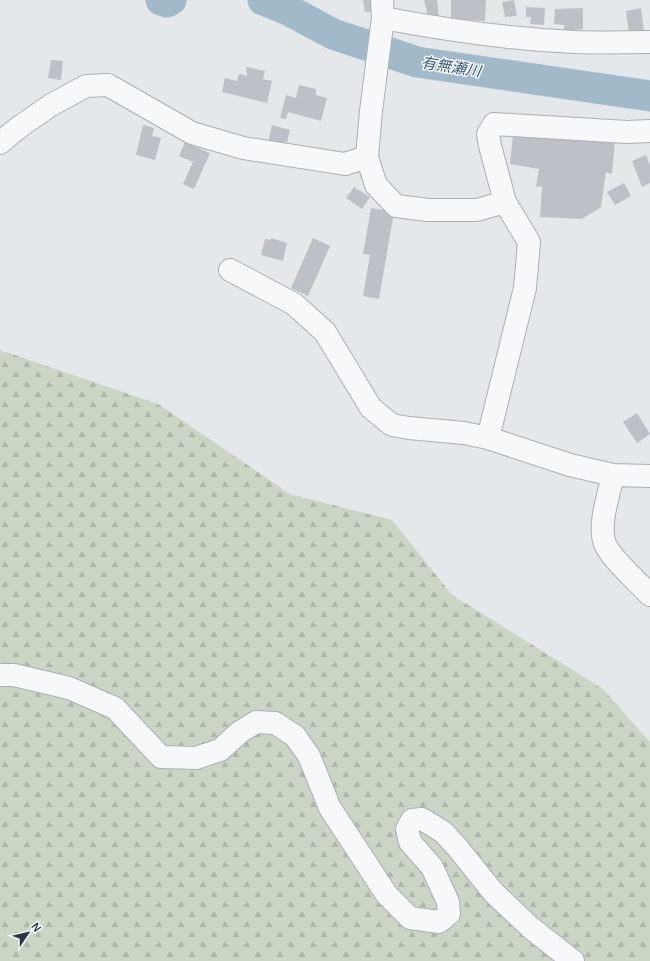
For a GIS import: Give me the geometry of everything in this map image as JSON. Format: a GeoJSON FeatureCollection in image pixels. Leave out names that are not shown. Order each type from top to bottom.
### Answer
{"type":"FeatureCollection","features":[{"type":"Feature","properties":{"kind":"street"},"geometry":{"type":"LineString","coordinates":[[506,202],[477,210],[428,210],[396,206],[376,185],[367,157],[383,9],[437,28],[518,38],[574,42],[650,42]]}},
{"type":"Feature","properties":{"kind":"street"},"geometry":{"type":"LineString","coordinates":[[0,143],[50,105],[86,86],[108,85],[192,133],[243,148],[344,164],[367,157]]}},
{"type":"Feature","properties":{"kind":"street"},"geometry":{"type":"LineString","coordinates":[[488,438],[525,288],[529,242],[506,202],[488,134],[494,124],[627,132],[650,131]]}},
{"type":"Feature","properties":{"kind":"street"},"geometry":{"type":"LineString","coordinates":[[230,270],[294,304],[325,332],[371,408],[392,425],[464,433],[488,438],[570,465],[613,475],[650,476]]}},
{"type":"Feature","properties":{"kind":"street"},"geometry":{"type":"LineString","coordinates":[[613,475],[603,523],[604,542],[616,561],[650,594]]}},
{"type":"Feature","properties":{"kind":"street"},"geometry":{"type":"LineString","coordinates":[[0,675],[14,675],[69,688],[115,708],[161,757],[196,758],[220,750],[240,732],[256,722],[275,723],[295,736],[309,756],[330,808],[387,895],[410,918],[439,922],[449,914],[448,902],[432,867],[410,842],[407,829],[412,820],[422,818],[443,832],[493,892],[531,928],[572,961]]}},
{"type":"Feature","properties":{"kind":"green space"},"geometry":{"type":"Polygon","coordinates":[[[0,350],[158,404],[290,494],[392,520],[452,595],[603,689],[650,742],[650,961],[0,961],[0,350]]]}},
{"type":"Feature","properties":{"kind":"building"},"geometry":{"type":"Polygon","coordinates":[[[363,0],[372,0],[373,12],[365,12],[363,0]]]}},
{"type":"Feature","properties":{"kind":"building"},"geometry":{"type":"Polygon","coordinates":[[[424,0],[437,0],[439,18],[429,20],[424,0]]]}},
{"type":"Feature","properties":{"kind":"building"},"geometry":{"type":"Polygon","coordinates":[[[451,0],[486,0],[485,21],[451,19],[451,0]]]}},
{"type":"Feature","properties":{"kind":"building"},"geometry":{"type":"Polygon","coordinates":[[[514,0],[517,16],[505,17],[502,2],[514,0]]]}},
{"type":"Feature","properties":{"kind":"building"},"geometry":{"type":"Polygon","coordinates":[[[526,7],[545,8],[544,25],[530,24],[531,17],[526,17],[526,7]]]}},
{"type":"Feature","properties":{"kind":"building"},"geometry":{"type":"Polygon","coordinates":[[[583,8],[583,29],[564,31],[564,25],[554,24],[555,9],[583,8]]]}},
{"type":"Feature","properties":{"kind":"building"},"geometry":{"type":"Polygon","coordinates":[[[641,8],[644,32],[629,33],[626,11],[641,8]]]}},
{"type":"Feature","properties":{"kind":"building"},"geometry":{"type":"Polygon","coordinates":[[[51,60],[63,61],[61,80],[48,78],[51,60]]]}},
{"type":"Feature","properties":{"kind":"building"},"geometry":{"type":"Polygon","coordinates":[[[246,67],[265,71],[263,79],[272,81],[267,103],[222,92],[225,78],[237,81],[239,74],[247,76],[246,67]]]}},
{"type":"Feature","properties":{"kind":"building"},"geometry":{"type":"Polygon","coordinates":[[[299,85],[316,89],[316,95],[327,98],[321,121],[288,112],[286,119],[280,118],[286,95],[296,98],[299,85]]]}},
{"type":"Feature","properties":{"kind":"building"},"geometry":{"type":"Polygon","coordinates":[[[143,125],[154,128],[152,136],[161,138],[155,160],[136,155],[143,125]]]}},
{"type":"Feature","properties":{"kind":"building"},"geometry":{"type":"Polygon","coordinates":[[[272,125],[290,130],[286,147],[268,143],[272,125]]]}},
{"type":"Feature","properties":{"kind":"building"},"geometry":{"type":"Polygon","coordinates":[[[513,134],[615,141],[612,174],[606,172],[601,207],[582,219],[540,217],[542,186],[536,187],[539,169],[510,164],[513,134]]]}},
{"type":"Feature","properties":{"kind":"building"},"geometry":{"type":"Polygon","coordinates":[[[185,142],[210,153],[194,189],[183,184],[193,162],[179,156],[185,142]]]}},
{"type":"Feature","properties":{"kind":"building"},"geometry":{"type":"Polygon","coordinates":[[[646,155],[650,165],[650,183],[642,187],[632,161],[646,155]]]}},
{"type":"Feature","properties":{"kind":"building"},"geometry":{"type":"Polygon","coordinates":[[[624,183],[631,196],[615,205],[607,192],[624,183]]]}},
{"type":"Feature","properties":{"kind":"building"},"geometry":{"type":"Polygon","coordinates":[[[354,187],[370,197],[362,209],[346,198],[354,187]]]}},
{"type":"Feature","properties":{"kind":"building"},"geometry":{"type":"Polygon","coordinates":[[[371,208],[394,212],[379,299],[363,296],[370,255],[363,254],[371,208]]]}},
{"type":"Feature","properties":{"kind":"building"},"geometry":{"type":"Polygon","coordinates":[[[271,238],[287,243],[283,261],[261,255],[265,239],[271,240],[271,238]]]}},
{"type":"Feature","properties":{"kind":"building"},"geometry":{"type":"Polygon","coordinates":[[[313,238],[330,246],[308,296],[291,288],[313,238]]]}},
{"type":"Feature","properties":{"kind":"building"},"geometry":{"type":"Polygon","coordinates":[[[637,413],[650,434],[637,443],[623,422],[637,413]]]}},
{"type":"Feature","properties":{"kind":"waterway","name":"有無瀬川"},"geometry":{"type":"LineString","coordinates":[[161,0],[167,2],[171,0]]}},
{"type":"Feature","properties":{"kind":"waterway","name":"有無瀬川"},"geometry":{"type":"LineString","coordinates":[[263,0],[290,11],[333,34],[417,62],[650,96]]}}]}
